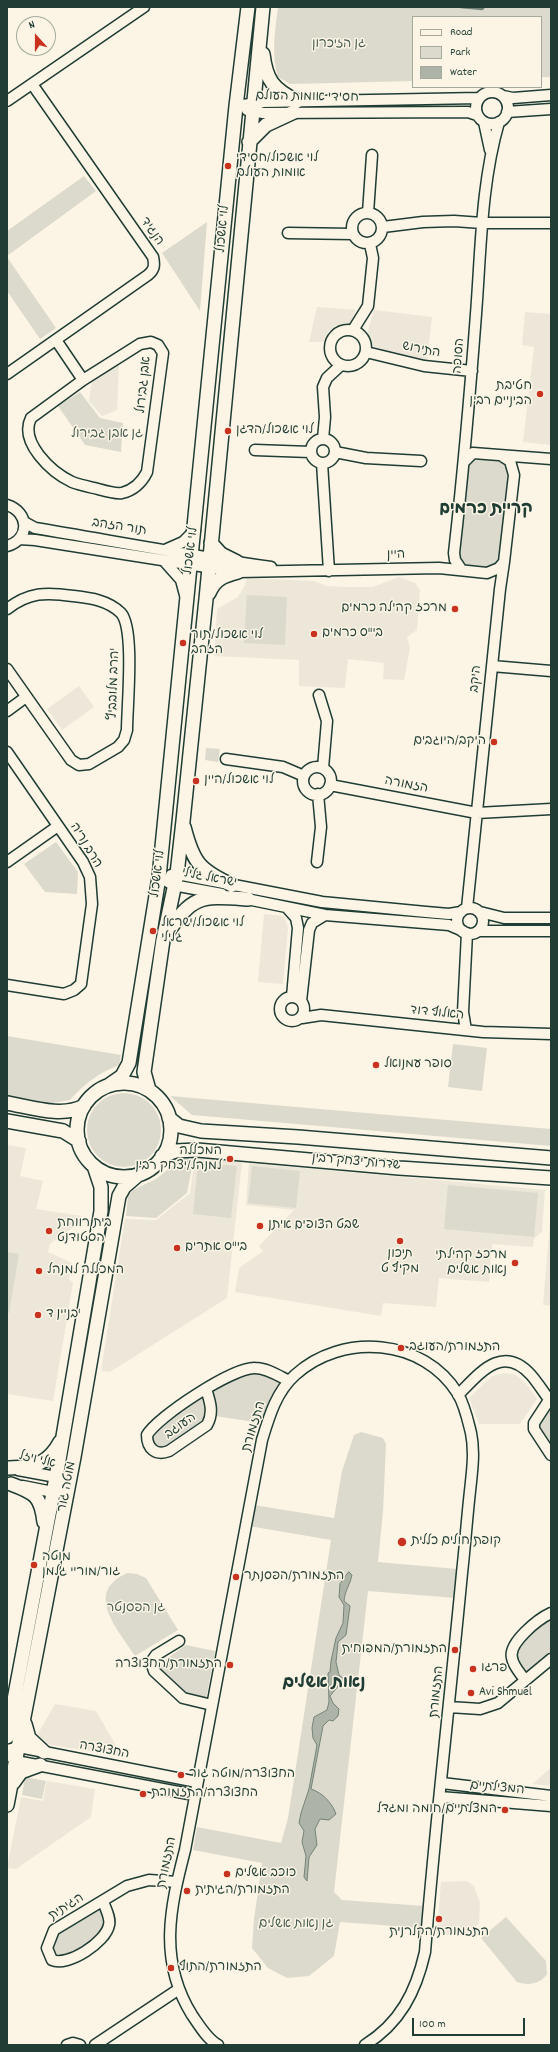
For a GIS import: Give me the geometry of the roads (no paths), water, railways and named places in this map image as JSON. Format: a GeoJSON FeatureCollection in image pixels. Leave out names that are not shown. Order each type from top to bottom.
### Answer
{"type":"FeatureCollection","features":[{"type":"Feature","properties":{"kind":"main road","name":"לוי אשכול"},"geometry":{"type":"LineString","coordinates":[[109,1086],[122,1076],[130,1063],[159,877],[186,599],[195,530],[236,106],[248,7]]}},
{"type":"Feature","properties":{"kind":"main road","name":"לוי אשכול"},"geometry":{"type":"LineString","coordinates":[[149,1090],[144,1072],[163,940],[175,880],[182,821],[206,598],[263,7]]}},
{"type":"Feature","properties":{"kind":"main road"},"geometry":{"type":"LineString","coordinates":[[249,142],[266,125],[295,107],[270,81],[266,72],[260,34]]}},
{"type":"Feature","properties":{"kind":"main road"},"geometry":{"type":"LineString","coordinates":[[206,598],[214,583],[219,578],[238,567],[221,554],[211,543]]}},
{"type":"Feature","properties":{"kind":"main road"},"geometry":{"type":"LineString","coordinates":[[182,821],[191,849],[200,865],[215,877],[232,885]]}},
{"type":"Feature","properties":{"kind":"main road"},"geometry":{"type":"LineString","coordinates":[[163,940],[178,917],[192,904],[214,898],[248,900]]}},
{"type":"Feature","properties":{"kind":"main road"},"geometry":{"type":"LineString","coordinates":[[129,1083],[149,1090],[163,1103],[169,1118],[170,1138],[162,1156],[149,1170],[138,1175],[124,1177],[111,1175],[94,1166],[88,1160],[79,1141],[77,1131],[79,1115],[84,1106],[96,1092],[109,1086],[129,1083]]}},
{"type":"Feature","properties":{"kind":"main road"},"geometry":{"type":"LineString","coordinates":[[7,1102],[54,1111],[70,1111],[84,1106]]}},
{"type":"Feature","properties":{"kind":"main road","name":"שדרות יצחק רבין"},"geometry":{"type":"LineString","coordinates":[[169,1118],[179,1126],[201,1131],[298,1137],[551,1158]]}},
{"type":"Feature","properties":{"kind":"main road"},"geometry":{"type":"LineString","coordinates":[[7,1121],[62,1131],[79,1141]]}},
{"type":"Feature","properties":{"kind":"main road","name":"שדרות יצחק רבין"},"geometry":{"type":"LineString","coordinates":[[162,1156],[176,1151],[191,1150],[399,1168],[551,1178]]}},
{"type":"Feature","properties":{"kind":"main road","name":"מוטה גור"},"geometry":{"type":"LineString","coordinates":[[7,1737],[56,1477],[101,1211],[101,1187],[94,1166]]}},
{"type":"Feature","properties":{"kind":"main road","name":"מוטה גור"},"geometry":{"type":"LineString","coordinates":[[7,1805],[11,1787],[12,1753],[24,1718],[68,1488],[119,1196],[124,1187],[138,1175]]}},
{"type":"Feature","properties":{"kind":"main road"},"geometry":{"type":"LineString","coordinates":[[8,1468],[25,1468],[44,1462],[55,1451],[63,1435]]}},
{"type":"Feature","properties":{"kind":"main road"},"geometry":{"type":"LineString","coordinates":[[9,1483],[30,1491],[39,1499],[45,1534]]}},
{"type":"Feature","properties":{"kind":"main road"},"geometry":{"type":"LineString","coordinates":[[24,1718],[25,1730],[29,1738],[44,1752]]}},
{"type":"Feature","properties":{"kind":"main road"},"geometry":{"type":"LineString","coordinates":[[11,1787],[21,1772],[40,1765]]}},
{"type":"Feature","properties":{"kind":"street"},"geometry":{"type":"LineString","coordinates":[[7,101],[144,7]]}},
{"type":"Feature","properties":{"kind":"street","name":"הנגיד"},"geometry":{"type":"LineString","coordinates":[[7,374],[148,275],[153,270],[154,263],[153,258],[32,84]]}},
{"type":"Feature","properties":{"kind":"street","name":"חסידי אומות העולם"},"geometry":{"type":"LineString","coordinates":[[295,107],[479,98],[491,92],[513,98],[551,95]]}},
{"type":"Feature","properties":{"kind":"street"},"geometry":{"type":"LineString","coordinates":[[499,122],[504,119],[507,112],[508,104],[503,96]]}},
{"type":"Feature","properties":{"kind":"street"},"geometry":{"type":"LineString","coordinates":[[479,98],[476,106],[481,118]]}},
{"type":"Feature","properties":{"kind":"street","name":"חסידי אומות העולם"},"geometry":{"type":"LineString","coordinates":[[236,106],[468,112],[494,124],[499,122]]}},
{"type":"Feature","properties":{"kind":"street"},"geometry":{"type":"LineString","coordinates":[[507,112],[551,109]]}},
{"type":"Feature","properties":{"kind":"street","name":"הסוכה"},"geometry":{"type":"LineString","coordinates":[[481,118],[490,160]]}},
{"type":"Feature","properties":{"kind":"street","name":"הסוכה"},"geometry":{"type":"LineString","coordinates":[[461,569],[455,560],[454,553],[467,440],[482,223],[490,160],[499,122]]}},
{"type":"Feature","properties":{"kind":"street"},"geometry":{"type":"LineString","coordinates":[[368,213],[372,155]]}},
{"type":"Feature","properties":{"kind":"street"},"geometry":{"type":"LineString","coordinates":[[368,213],[380,219],[383,227],[381,236],[370,244],[362,243],[353,234],[352,229],[355,220],[359,216],[368,213]]}},
{"type":"Feature","properties":{"kind":"street"},"geometry":{"type":"LineString","coordinates":[[383,227],[423,222],[454,221],[482,223],[551,223]]}},
{"type":"Feature","properties":{"kind":"street"},"geometry":{"type":"LineString","coordinates":[[288,233],[353,234]]}},
{"type":"Feature","properties":{"kind":"street"},"geometry":{"type":"LineString","coordinates":[[353,330],[368,306],[373,258],[370,244]]}},
{"type":"Feature","properties":{"kind":"street"},"geometry":{"type":"LineString","coordinates":[[353,330],[362,336],[366,347],[366,352],[359,362],[354,365],[341,365],[332,357],[330,345],[332,340],[340,331],[353,330]]}},
{"type":"Feature","properties":{"kind":"street"},"geometry":{"type":"LineString","coordinates":[[56,340],[84,380]]}},
{"type":"Feature","properties":{"kind":"street","name":"אבן גבירול"},"geometry":{"type":"LineString","coordinates":[[151,342],[158,346],[163,353],[147,472],[143,480],[135,487],[122,493],[109,492],[72,482],[55,472],[36,451],[28,435],[27,425],[31,418],[84,380],[140,344],[151,342]]}},
{"type":"Feature","properties":{"kind":"street","name":"התירוש"},"geometry":{"type":"LineString","coordinates":[[366,352],[424,366],[472,371]]}},
{"type":"Feature","properties":{"kind":"street"},"geometry":{"type":"LineString","coordinates":[[323,439],[323,387],[327,378],[341,365]]}},
{"type":"Feature","properties":{"kind":"street"},"geometry":{"type":"LineString","coordinates":[[323,439],[332,443],[334,452],[332,458],[322,463],[314,460],[310,452],[313,444],[323,439]]}},
{"type":"Feature","properties":{"kind":"street"},"geometry":{"type":"LineString","coordinates":[[467,440],[472,448],[481,453]]}},
{"type":"Feature","properties":{"kind":"street"},"geometry":{"type":"LineString","coordinates":[[256,450],[310,452]]}},
{"type":"Feature","properties":{"kind":"street"},"geometry":{"type":"LineString","coordinates":[[334,452],[366,458],[421,461]]}},
{"type":"Feature","properties":{"kind":"street"},"geometry":{"type":"LineString","coordinates":[[464,461],[473,453],[551,459]]}},
{"type":"Feature","properties":{"kind":"street"},"geometry":{"type":"LineString","coordinates":[[502,456],[510,461],[514,475]]}},
{"type":"Feature","properties":{"kind":"street","name":"היקב"},"geometry":{"type":"LineString","coordinates":[[471,910],[470,887],[477,813],[500,589],[514,475],[520,461],[527,457]]}},
{"type":"Feature","properties":{"kind":"street"},"geometry":{"type":"LineString","coordinates":[[322,463],[329,571]]}},
{"type":"Feature","properties":{"kind":"street"},"geometry":{"type":"LineString","coordinates":[[7,498],[10,506],[20,512],[24,522],[24,528],[19,539],[7,546]]}},
{"type":"Feature","properties":{"kind":"street","name":"תור הזהב"},"geometry":{"type":"LineString","coordinates":[[24,522],[35,528],[167,549],[191,560]]}},
{"type":"Feature","properties":{"kind":"street"},"geometry":{"type":"LineString","coordinates":[[167,549],[183,542],[195,530]]}},
{"type":"Feature","properties":{"kind":"street","name":"תור הזהב"},"geometry":{"type":"LineString","coordinates":[[19,539],[35,540],[165,562],[191,560],[209,563]]}},
{"type":"Feature","properties":{"kind":"street"},"geometry":{"type":"LineString","coordinates":[[439,568],[446,563],[454,553]]}},
{"type":"Feature","properties":{"kind":"street"},"geometry":{"type":"LineString","coordinates":[[165,562],[181,580],[186,599]]}},
{"type":"Feature","properties":{"kind":"street"},"geometry":{"type":"LineString","coordinates":[[487,573],[499,568],[504,562]]}},
{"type":"Feature","properties":{"kind":"street","name":"היין"},"geometry":{"type":"LineString","coordinates":[[209,563],[238,567],[307,572],[439,568],[461,569],[487,573]]}},
{"type":"Feature","properties":{"kind":"street"},"geometry":{"type":"LineString","coordinates":[[487,573],[492,576],[500,589]]}},
{"type":"Feature","properties":{"kind":"street","name":"הרב מלובביץ'"},"geometry":{"type":"LineString","coordinates":[[7,609],[27,597],[41,592],[97,600],[110,605],[121,614],[127,626],[129,641],[127,730],[124,740],[118,747],[89,764],[79,765],[71,760],[7,669]]}},
{"type":"Feature","properties":{"kind":"street"},"geometry":{"type":"LineString","coordinates":[[492,666],[551,671]]}},
{"type":"Feature","properties":{"kind":"street"},"geometry":{"type":"LineString","coordinates":[[319,695],[326,720],[323,768]]}},
{"type":"Feature","properties":{"kind":"street"},"geometry":{"type":"LineString","coordinates":[[7,711],[26,697]]}},
{"type":"Feature","properties":{"kind":"street","name":"הרב נריה"},"geometry":{"type":"LineString","coordinates":[[7,752],[83,862],[90,877],[92,890],[92,904],[81,984],[74,990],[64,994],[7,985]]}},
{"type":"Feature","properties":{"kind":"street"},"geometry":{"type":"LineString","coordinates":[[226,759],[283,767],[304,776]]}},
{"type":"Feature","properties":{"kind":"street"},"geometry":{"type":"LineString","coordinates":[[312,768],[323,768],[330,775],[330,785],[328,790],[314,794],[306,789],[304,785],[304,776],[312,768]]}},
{"type":"Feature","properties":{"kind":"street","name":"הזמורה"},"geometry":{"type":"LineString","coordinates":[[330,785],[477,813],[551,808]]}},
{"type":"Feature","properties":{"kind":"street"},"geometry":{"type":"LineString","coordinates":[[317,862],[321,827],[318,794]]}},
{"type":"Feature","properties":{"kind":"street"},"geometry":{"type":"LineString","coordinates":[[7,862],[58,826]]}},
{"type":"Feature","properties":{"kind":"street","name":"ישראל גלילי"},"geometry":{"type":"LineString","coordinates":[[159,877],[248,900],[324,915],[449,925],[470,932],[551,931]]}},
{"type":"Feature","properties":{"kind":"street","name":"ישראל גלילי"},"geometry":{"type":"LineString","coordinates":[[175,880],[232,885],[322,902],[449,914],[471,910],[504,918],[551,918]]}},
{"type":"Feature","properties":{"kind":"street"},"geometry":{"type":"LineString","coordinates":[[288,909],[296,918],[298,928],[299,1001],[302,1018],[290,1022],[282,1017],[280,1013],[282,1002],[299,1001]]}},
{"type":"Feature","properties":{"kind":"street"},"geometry":{"type":"LineString","coordinates":[[471,910],[483,924],[470,932],[458,922],[471,910]]}},
{"type":"Feature","properties":{"kind":"street"},"geometry":{"type":"LineString","coordinates":[[299,1001],[309,930],[312,923],[324,915]]}},
{"type":"Feature","properties":{"kind":"street"},"geometry":{"type":"LineString","coordinates":[[466,1030],[463,1012],[470,932]]}},
{"type":"Feature","properties":{"kind":"street","name":"האלוף דוד"},"geometry":{"type":"LineString","coordinates":[[299,1001],[321,1015]]}},
{"type":"Feature","properties":{"kind":"street","name":"האלוף דוד"},"geometry":{"type":"LineString","coordinates":[[302,1018],[321,1015],[466,1030],[551,1034]]}},
{"type":"Feature","properties":{"kind":"street","name":"התזמורת"},"geometry":{"type":"LineString","coordinates":[[217,2045],[195,2020],[179,1989],[169,1942],[170,1917],[185,1850],[194,1795],[262,1440],[276,1400],[289,1382],[302,1370],[330,1355],[354,1348],[379,1347],[411,1354],[426,1361],[447,1381],[458,1395],[465,1412],[473,1444],[425,1952],[419,1976],[411,1997],[397,2019],[369,2044]]}},
{"type":"Feature","properties":{"kind":"street"},"geometry":{"type":"LineString","coordinates":[[458,1395],[486,1367],[495,1362],[504,1361],[520,1365],[530,1374],[550,1401],[534,1423],[534,1429],[551,1455]]}},
{"type":"Feature","properties":{"kind":"street","name":"העוגב"},"geometry":{"type":"LineString","coordinates":[[206,1389],[211,1404],[211,1418],[207,1425],[169,1451],[163,1453],[153,1451],[147,1442],[150,1430],[206,1389],[227,1376],[248,1368],[266,1370],[289,1382]]}},
{"type":"Feature","properties":{"kind":"street","name":"אלי ויזל"},"geometry":{"type":"LineString","coordinates":[[8,1468],[56,1477],[68,1488]]}},
{"type":"Feature","properties":{"kind":"street","name":"אלי ויזל"},"geometry":{"type":"LineString","coordinates":[[9,1483],[53,1492],[68,1488]]}},
{"type":"Feature","properties":{"kind":"street"},"geometry":{"type":"LineString","coordinates":[[525,1680],[513,1662],[512,1648],[516,1641],[551,1613]]}},
{"type":"Feature","properties":{"kind":"street"},"geometry":{"type":"LineString","coordinates":[[179,1641],[156,1655],[151,1662],[154,1671],[183,1698],[212,1705]]}},
{"type":"Feature","properties":{"kind":"street"},"geometry":{"type":"LineString","coordinates":[[449,1707],[486,1708],[498,1703],[551,1659]]}},
{"type":"Feature","properties":{"kind":"street","name":"החצוצרה"},"geometry":{"type":"LineString","coordinates":[[12,1753],[44,1752],[197,1782]]}},
{"type":"Feature","properties":{"kind":"street","name":"החצוצרה"},"geometry":{"type":"LineString","coordinates":[[12,1753],[40,1765],[194,1795]]}},
{"type":"Feature","properties":{"kind":"street","name":"המצילתיים"},"geometry":{"type":"LineString","coordinates":[[442,1783],[551,1796]]}},
{"type":"Feature","properties":{"kind":"street","name":"המצילתיים"},"geometry":{"type":"LineString","coordinates":[[440,1797],[551,1806]]}},
{"type":"Feature","properties":{"kind":"street","name":"הגיתית"},"geometry":{"type":"LineString","coordinates":[[103,1901],[110,1923],[107,1933],[101,1941],[69,1960],[62,1962],[52,1960],[47,1948],[54,1930],[127,1886],[149,1880],[177,1882]]}},
{"type":"Feature","properties":{"kind":"street"},"geometry":{"type":"LineString","coordinates":[[95,2045],[179,1989]]}},
{"type":"Feature","properties":{"kind":"street"},"geometry":{"type":"LineString","coordinates":[[67,2045],[73,2043],[80,2045]]}},
{"type":"Feature","properties":{"kind":"water"},"geometry":{"type":"Polygon","coordinates":[[[349,1572],[352,1575],[344,1601],[350,1606],[346,1635],[338,1642],[336,1662],[339,1675],[344,1679],[330,1696],[333,1703],[339,1709],[338,1716],[333,1721],[329,1720],[323,1726],[311,1789],[326,1799],[336,1814],[329,1820],[320,1819],[315,1829],[317,1845],[309,1857],[307,1881],[304,1877],[306,1856],[302,1842],[304,1831],[299,1823],[309,1789],[317,1745],[313,1738],[312,1728],[314,1717],[327,1710],[329,1702],[328,1673],[330,1672],[336,1638],[343,1623],[344,1605],[339,1597],[340,1584],[349,1572]]]}},
{"type":"Feature","properties":{"kind":"waterway"},"geometry":{"type":"LineString","coordinates":[[461,7],[482,9],[484,7]]}},
{"type":"Feature","properties":{"kind":"place","name":"לוי אשכול/חסידי אומות העולם"},"geometry":{"type":"Point","coordinates":[228,166]}},
{"type":"Feature","properties":{"kind":"place","name":"חטיבת הביניים רבין"},"geometry":{"type":"Point","coordinates":[540,394]}},
{"type":"Feature","properties":{"kind":"place","name":"לוי אשכול/הדגן"},"geometry":{"type":"Point","coordinates":[228,431]}},
{"type":"Feature","properties":{"kind":"place","name":"מרכז קהילה כרמים"},"geometry":{"type":"Point","coordinates":[455,609]}},
{"type":"Feature","properties":{"kind":"place","name":"בי\"ס כרמים"},"geometry":{"type":"Point","coordinates":[314,634]}},
{"type":"Feature","properties":{"kind":"place","name":"לוי אשכול/תור הזהב"},"geometry":{"type":"Point","coordinates":[183,643]}},
{"type":"Feature","properties":{"kind":"place","name":"היקב/היוגבים"},"geometry":{"type":"Point","coordinates":[494,742]}},
{"type":"Feature","properties":{"kind":"place","name":"לוי אשכול/היין"},"geometry":{"type":"Point","coordinates":[196,781]}},
{"type":"Feature","properties":{"kind":"place","name":"לוי אשכול/ישראל גלילי"},"geometry":{"type":"Point","coordinates":[153,931]}},
{"type":"Feature","properties":{"kind":"place","name":"סופר עמנואל"},"geometry":{"type":"Point","coordinates":[376,1065]}},
{"type":"Feature","properties":{"kind":"place","name":"המכללה למנהל/יצחק רבין"},"geometry":{"type":"Point","coordinates":[230,1159]}},
{"type":"Feature","properties":{"kind":"place","name":"שבט הצופים איתן"},"geometry":{"type":"Point","coordinates":[260,1226]}},
{"type":"Feature","properties":{"kind":"place","name":"בית רווחת הסטודנט"},"geometry":{"type":"Point","coordinates":[49,1231]}},
{"type":"Feature","properties":{"kind":"place","name":"תיכון מקיף ט"},"geometry":{"type":"Point","coordinates":[400,1241]}},
{"type":"Feature","properties":{"kind":"place","name":"בי\"ס אתרים"},"geometry":{"type":"Point","coordinates":[177,1248]}},
{"type":"Feature","properties":{"kind":"place","name":"מרכז קהילתי נאות אשלים"},"geometry":{"type":"Point","coordinates":[515,1263]}},
{"type":"Feature","properties":{"kind":"place","name":"המכללה למנהל"},"geometry":{"type":"Point","coordinates":[39,1271]}},
{"type":"Feature","properties":{"kind":"place","name":"בניין ד'"},"geometry":{"type":"Point","coordinates":[38,1315]}},
{"type":"Feature","properties":{"kind":"place","name":"התזמורת/העוגב"},"geometry":{"type":"Point","coordinates":[401,1348]}},
{"type":"Feature","properties":{"kind":"place","name":"קופת חולים כללית"},"geometry":{"type":"Point","coordinates":[402,1542]}},
{"type":"Feature","properties":{"kind":"place","name":"מוטה גור/מוריי גלמן"},"geometry":{"type":"Point","coordinates":[34,1565]}},
{"type":"Feature","properties":{"kind":"place","name":"התזמורת/הפסנתר"},"geometry":{"type":"Point","coordinates":[236,1577]}},
{"type":"Feature","properties":{"kind":"place","name":"התזמורת/המפוחית"},"geometry":{"type":"Point","coordinates":[455,1650]}},
{"type":"Feature","properties":{"kind":"place","name":"התזמורת/החצוצרה"},"geometry":{"type":"Point","coordinates":[230,1665]}},
{"type":"Feature","properties":{"kind":"place","name":"פרגו"},"geometry":{"type":"Point","coordinates":[473,1669]}},
{"type":"Feature","properties":{"kind":"place","name":"Avi Shmuel"},"geometry":{"type":"Point","coordinates":[471,1693]}},
{"type":"Feature","properties":{"kind":"place","name":"החצוצרה/מוטה גור"},"geometry":{"type":"Point","coordinates":[181,1775]}},
{"type":"Feature","properties":{"kind":"place","name":"החצוצרה/התזמורת"},"geometry":{"type":"Point","coordinates":[143,1794]}},
{"type":"Feature","properties":{"kind":"place","name":"המצלתיים/חומה ומגדל"},"geometry":{"type":"Point","coordinates":[505,1810]}},
{"type":"Feature","properties":{"kind":"place","name":"כוכב אשלים"},"geometry":{"type":"Point","coordinates":[227,1874]}},
{"type":"Feature","properties":{"kind":"place","name":"התזמורת/הגיתית"},"geometry":{"type":"Point","coordinates":[187,1891]}},
{"type":"Feature","properties":{"kind":"place","name":"התזמורת/הקלרנית"},"geometry":{"type":"Point","coordinates":[439,1919]}},
{"type":"Feature","properties":{"kind":"place","name":"התזמורת/התוף"},"geometry":{"type":"Point","coordinates":[171,1968]}},
{"type":"Feature","properties":{"kind":"district","name":"קריית כרמים"},"geometry":{"type":"Point","coordinates":[486,511]}},
{"type":"Feature","properties":{"kind":"district","name":"נאות אשלים"},"geometry":{"type":"Point","coordinates":[324,1685]}},
{"type":"Feature","properties":{"kind":"park label","name":"גן הזיכרון"},"geometry":{"type":"Point","coordinates":[339,45]}},
{"type":"Feature","properties":{"kind":"park label","name":"גן אבן גבירול"},"geometry":{"type":"Point","coordinates":[107,435]}},
{"type":"Feature","properties":{"kind":"park label","name":"גן הפסנטר"},"geometry":{"type":"Point","coordinates":[136,1609]}},
{"type":"Feature","properties":{"kind":"park label","name":"גן נאות אשלים"},"geometry":{"type":"Point","coordinates":[296,1925]}}]}
